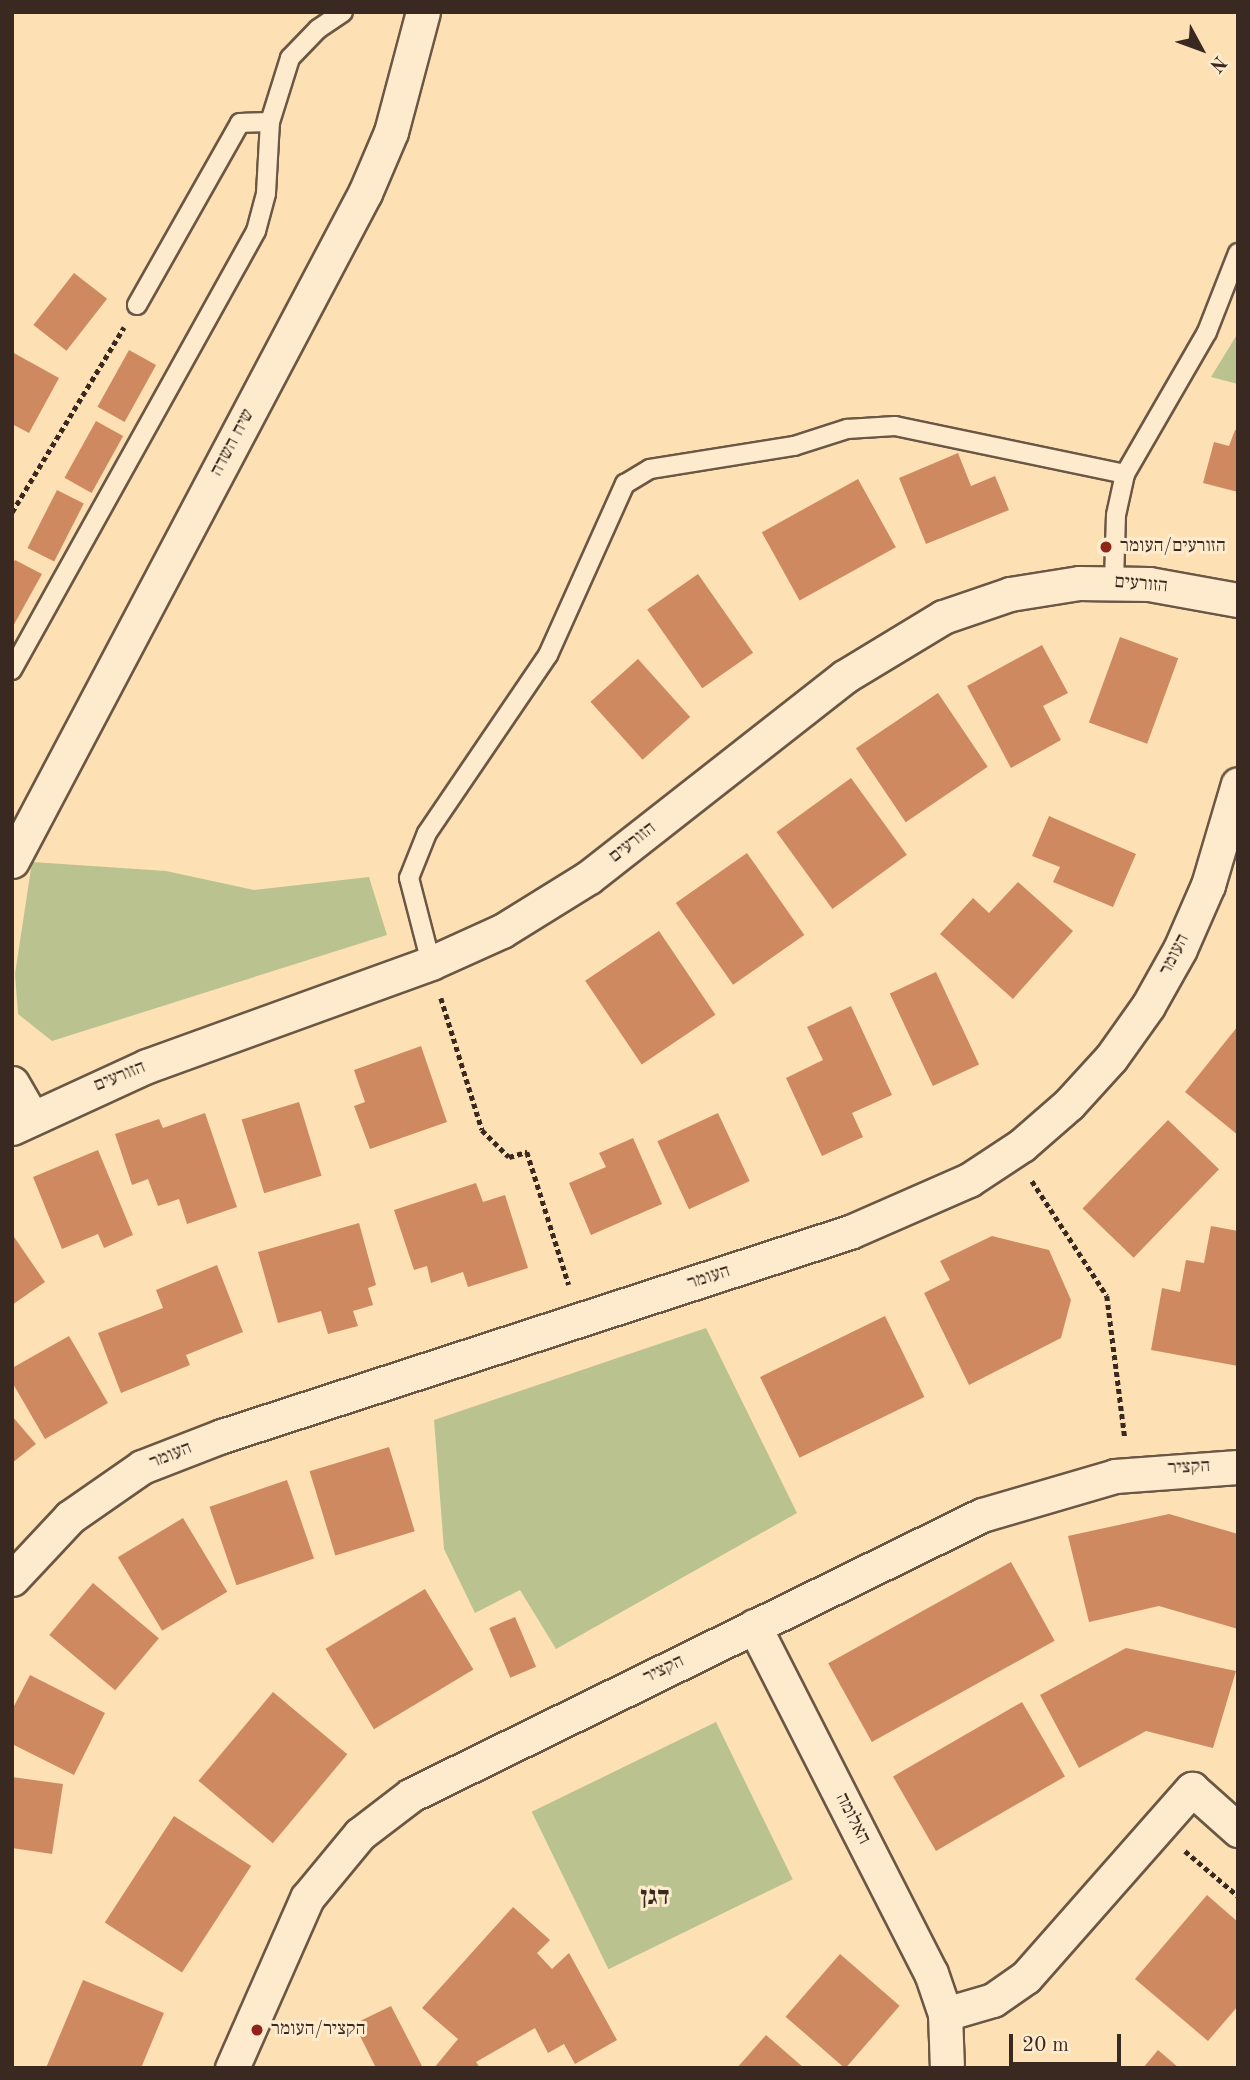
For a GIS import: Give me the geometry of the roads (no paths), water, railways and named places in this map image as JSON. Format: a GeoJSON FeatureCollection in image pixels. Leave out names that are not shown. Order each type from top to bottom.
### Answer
{"type":"FeatureCollection","features":[{"type":"Feature","properties":{"kind":"street","name":"שיח השדה"},"geometry":{"type":"LineString","coordinates":[[12,861],[365,193],[391,132],[423,12]]}},
{"type":"Feature","properties":{"kind":"street","name":"הזורעים"},"geometry":{"type":"LineString","coordinates":[[22,1122],[147,1066],[431,963],[502,931],[568,891],[844,677],[911,634],[1010,594],[1114,582],[1238,600]]}},
{"type":"Feature","properties":{"kind":"street","name":"העומר"},"geometry":{"type":"LineString","coordinates":[[12,1579],[70,1517],[142,1467],[222,1436],[912,1209],[1012,1151],[1077,1095],[1111,1058],[1148,1006],[1181,949],[1208,885],[1238,784]]}},
{"type":"Feature","properties":{"kind":"street"},"geometry":{"type":"LineString","coordinates":[[12,1083],[22,1122]]}},
{"type":"Feature","properties":{"kind":"street","name":"הקציר"},"geometry":{"type":"LineString","coordinates":[[232,2068],[307,1898],[332,1864],[377,1819],[430,1785],[982,1515],[1069,1486],[1130,1474],[1238,1467]]}},
{"type":"Feature","properties":{"kind":"street","name":"האלומה"},"geometry":{"type":"LineString","coordinates":[[754,1626],[931,1973],[945,2014],[947,2068]]}},
{"type":"Feature","properties":{"kind":"street"},"geometry":{"type":"LineString","coordinates":[[945,2014],[984,2004],[1018,1984],[1192,1789],[1238,1830]]}},
{"type":"Feature","properties":{"kind":"lane"},"geometry":{"type":"LineString","coordinates":[[12,670],[256,231],[266,193],[270,122],[290,58],[318,29],[343,12]]}},
{"type":"Feature","properties":{"kind":"lane"},"geometry":{"type":"LineString","coordinates":[[137,305],[240,123],[270,122]]}},
{"type":"Feature","properties":{"kind":"lane"},"geometry":{"type":"LineString","coordinates":[[1114,582],[1116,515],[1125,474],[1207,332],[1238,253]]}},
{"type":"Feature","properties":{"kind":"lane"},"geometry":{"type":"LineString","coordinates":[[431,963],[409,878],[426,833],[548,655],[625,484],[650,469],[794,446],[847,429],[895,426],[1125,474]]}},
{"type":"Feature","properties":{"kind":"place","name":"הזורעים/העומר"},"geometry":{"type":"Point","coordinates":[1106,547]}},
{"type":"Feature","properties":{"kind":"place","name":"הקציר/העומר"},"geometry":{"type":"Point","coordinates":[257,2030]}},
{"type":"Feature","properties":{"kind":"district","name":"דגן"},"geometry":{"type":"Point","coordinates":[655,1898]}}]}
